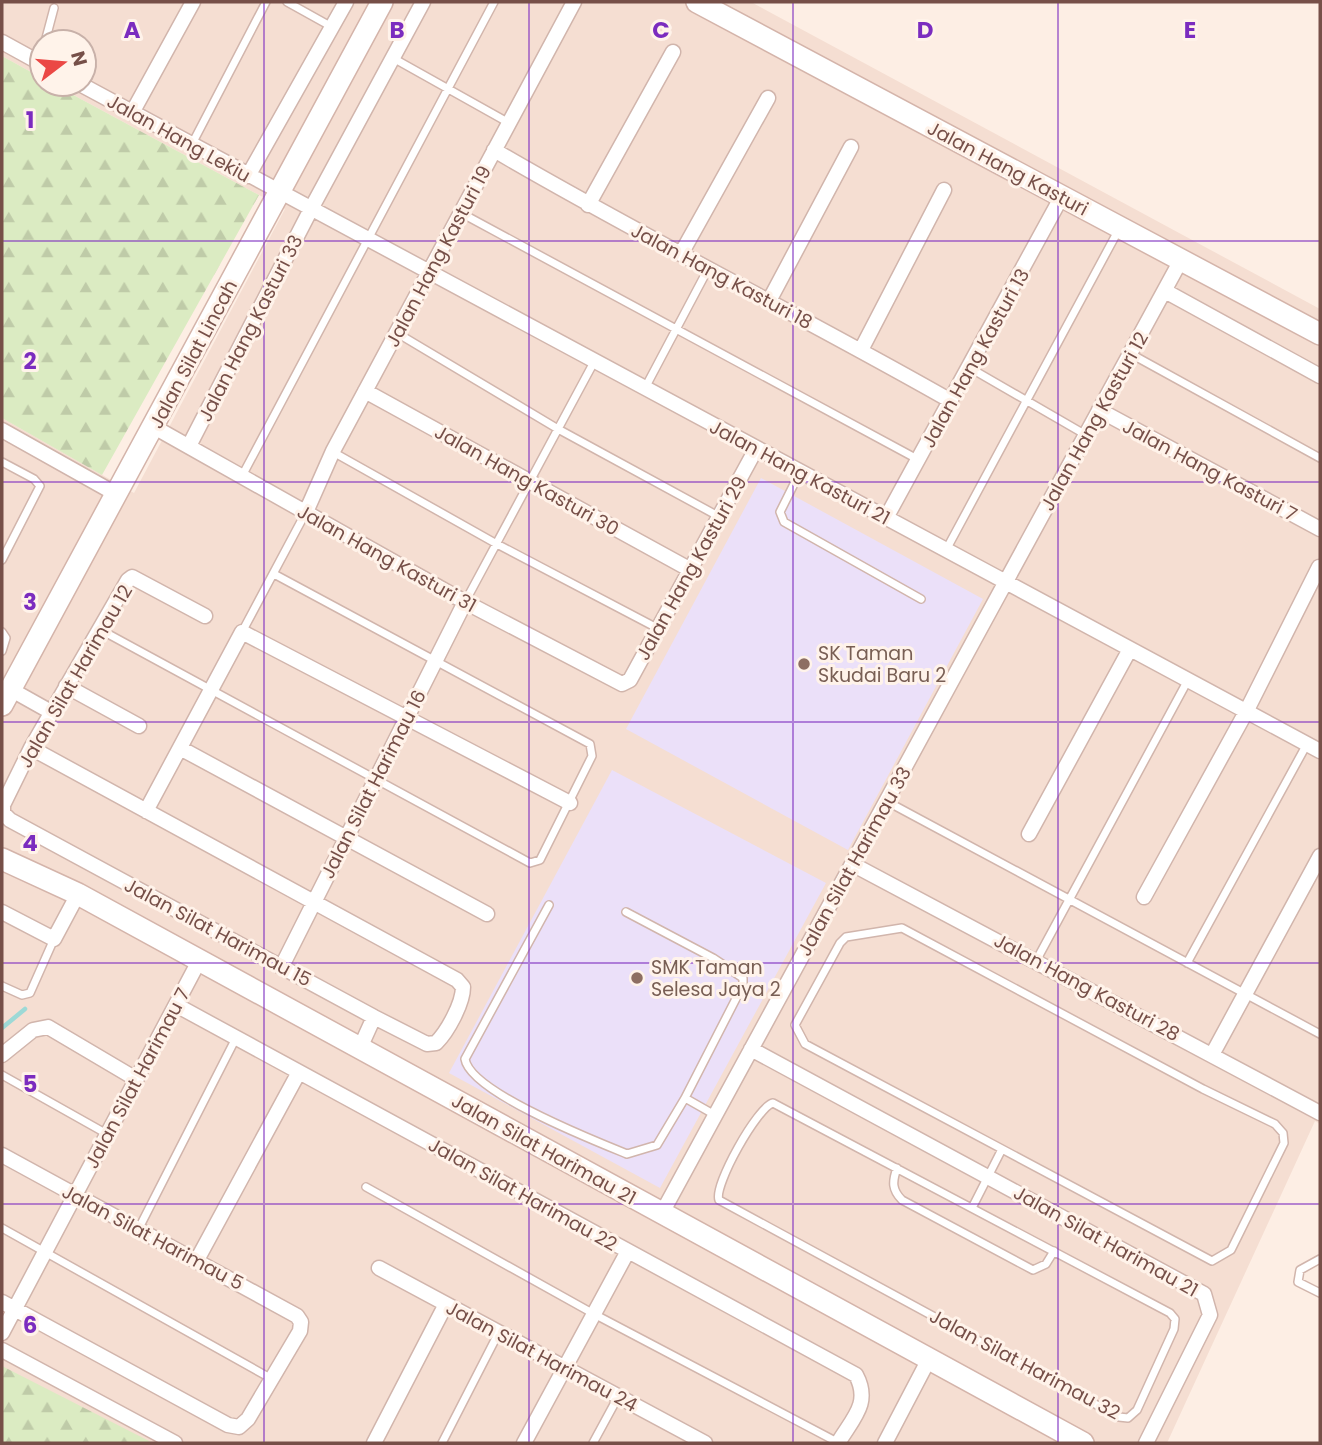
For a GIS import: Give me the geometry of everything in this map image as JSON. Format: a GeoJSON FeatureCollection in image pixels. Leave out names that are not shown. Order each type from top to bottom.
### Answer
{"type":"FeatureCollection","features":[{"type":"Feature","properties":{"kind":"street"},"geometry":{"type":"LineString","coordinates":[[132,113],[193,2]]}},
{"type":"Feature","properties":{"kind":"street"},"geometry":{"type":"LineString","coordinates":[[248,176],[346,2]]}},
{"type":"Feature","properties":{"kind":"street","name":"Jalan Silat Lincah"},"geometry":{"type":"LineString","coordinates":[[6,697],[382,2]]}},
{"type":"Feature","properties":{"kind":"street","name":"Jalan Hang Kasturi 33"},"geometry":{"type":"LineString","coordinates":[[189,446],[311,209],[423,2]]}},
{"type":"Feature","properties":{"kind":"street","name":"Jalan Hang Kasturi 19"},"geometry":{"type":"LineString","coordinates":[[306,512],[333,451],[574,2]]}},
{"type":"Feature","properties":{"kind":"street","name":"Jalan Hang Kasturi"},"geometry":{"type":"LineString","coordinates":[[697,2],[1320,334]]}},
{"type":"Feature","properties":{"kind":"street"},"geometry":{"type":"LineString","coordinates":[[2,42],[28,53]]}},
{"type":"Feature","properties":{"kind":"street"},"geometry":{"type":"LineString","coordinates":[[588,205],[673,52]]}},
{"type":"Feature","properties":{"kind":"street","name":"Jalan Hang Lekiu"},"geometry":{"type":"LineString","coordinates":[[98,94],[279,192]]}},
{"type":"Feature","properties":{"kind":"street"},"geometry":{"type":"LineString","coordinates":[[681,254],[768,98]]}},
{"type":"Feature","properties":{"kind":"street"},"geometry":{"type":"LineString","coordinates":[[769,301],[851,147]]}},
{"type":"Feature","properties":{"kind":"street","name":"Jalan Hang Kasturi 18"},"geometry":{"type":"LineString","coordinates":[[494,150],[588,205],[861,350],[951,401]]}},
{"type":"Feature","properties":{"kind":"street"},"geometry":{"type":"LineString","coordinates":[[861,350],[944,190]]}},
{"type":"Feature","properties":{"kind":"street","name":"Jalan Hang Kasturi 21"},"geometry":{"type":"LineString","coordinates":[[279,192],[1320,751]]}},
{"type":"Feature","properties":{"kind":"street","name":"Jalan Hang Kasturi 13"},"geometry":{"type":"LineString","coordinates":[[886,518],[1062,197]]}},
{"type":"Feature","properties":{"kind":"street","name":"Jalan Hang Kasturi 12"},"geometry":{"type":"LineString","coordinates":[[1006,582],[1181,260]]}},
{"type":"Feature","properties":{"kind":"street"},"geometry":{"type":"LineString","coordinates":[[1165,291],[1320,376]]}},
{"type":"Feature","properties":{"kind":"street","name":"Jalan Hang Kasturi 30"},"geometry":{"type":"LineString","coordinates":[[365,391],[689,569]]}},
{"type":"Feature","properties":{"kind":"street","name":"Jalan Hang Kasturi 7"},"geometry":{"type":"LineString","coordinates":[[1100,410],[1320,529]]}},
{"type":"Feature","properties":{"kind":"street","name":"Jalan Hang Kasturi 31"},"geometry":{"type":"LineString","coordinates":[[154,427],[465,602],[622,684]]}},
{"type":"Feature","properties":{"kind":"street"},"geometry":{"type":"LineString","coordinates":[[2,430],[116,495]]}},
{"type":"Feature","properties":{"kind":"street","name":"Jalan Hang Kasturi 29"},"geometry":{"type":"LineString","coordinates":[[622,684],[630,680],[756,449]]}},
{"type":"Feature","properties":{"kind":"street"},"geometry":{"type":"LineString","coordinates":[[1144,897],[1246,712],[1319,567]]}},
{"type":"Feature","properties":{"kind":"street","name":"Jalan Silat Harimau 12"},"geometry":{"type":"LineString","coordinates":[[4,813],[3,805],[51,712],[132,577],[205,616]]}},
{"type":"Feature","properties":{"kind":"street","name":"Jalan Silat Harimau 33"},"geometry":{"type":"LineString","coordinates":[[662,1213],[1006,582]]}},
{"type":"Feature","properties":{"kind":"street","name":"Jalan Silat Harimau 16"},"geometry":{"type":"LineString","coordinates":[[282,966],[465,602]]}},
{"type":"Feature","properties":{"kind":"street"},"geometry":{"type":"LineString","coordinates":[[146,811],[242,632],[570,803]]}},
{"type":"Feature","properties":{"kind":"street"},"geometry":{"type":"LineString","coordinates":[[1029,834],[1130,649]]}},
{"type":"Feature","properties":{"kind":"street"},"geometry":{"type":"LineString","coordinates":[[66,686],[139,726]]}},
{"type":"Feature","properties":{"kind":"street"},"geometry":{"type":"LineString","coordinates":[[6,697],[51,712]]}},
{"type":"Feature","properties":{"kind":"street"},"geometry":{"type":"LineString","coordinates":[[32,748],[313,904]]}},
{"type":"Feature","properties":{"kind":"street"},"geometry":{"type":"LineString","coordinates":[[180,748],[487,915]]}},
{"type":"Feature","properties":{"kind":"street","name":"Jalan Silat Harimau 15"},"geometry":{"type":"LineString","coordinates":[[4,813],[10,820],[374,1017],[427,1044],[436,1043],[443,1035],[462,995],[461,983],[313,904]]}},
{"type":"Feature","properties":{"kind":"street"},"geometry":{"type":"LineString","coordinates":[[1213,1054],[1320,856]]}},
{"type":"Feature","properties":{"kind":"street","name":"Jalan Silat Harimau 21"},"geometry":{"type":"LineString","coordinates":[[2,859],[78,894],[1083,1443]]}},
{"type":"Feature","properties":{"kind":"street","name":"Jalan Hang Kasturi 28"},"geometry":{"type":"LineString","coordinates":[[852,864],[1320,1113]]}},
{"type":"Feature","properties":{"kind":"street"},"geometry":{"type":"LineString","coordinates":[[2,912],[54,939],[78,894]]}},
{"type":"Feature","properties":{"kind":"street","name":"Jalan Silat Harimau 7"},"geometry":{"type":"LineString","coordinates":[[2,1333],[8,1306],[44,1252],[199,961]]}},
{"type":"Feature","properties":{"kind":"street","name":"Jalan Silat Harimau 22"},"geometry":{"type":"LineString","coordinates":[[176,1005],[856,1374],[864,1390],[863,1401],[839,1443]]}},
{"type":"Feature","properties":{"kind":"street"},"geometry":{"type":"LineString","coordinates":[[360,1048],[374,1017]]}},
{"type":"Feature","properties":{"kind":"street"},"geometry":{"type":"LineString","coordinates":[[2,1055],[41,1026],[48,1027],[136,1079]]}},
{"type":"Feature","properties":{"kind":"street","name":"Jalan Silat Harimau 21"},"geometry":{"type":"LineString","coordinates":[[751,1049],[1204,1294],[1210,1315],[1146,1443]]}},
{"type":"Feature","properties":{"kind":"street"},"geometry":{"type":"LineString","coordinates":[[197,1260],[299,1072]]}},
{"type":"Feature","properties":{"kind":"street","name":"Jalan Silat Harimau 5"},"geometry":{"type":"LineString","coordinates":[[2,1155],[297,1316],[301,1322],[300,1331],[272,1379]]}},
{"type":"Feature","properties":{"kind":"street"},"geometry":{"type":"LineString","coordinates":[[524,1443],[628,1251]]}},
{"type":"Feature","properties":{"kind":"street","name":"Jalan Silat Harimau 24"},"geometry":{"type":"LineString","coordinates":[[379,1268],[618,1397],[679,1437],[705,1443]]}},
{"type":"Feature","properties":{"kind":"street"},"geometry":{"type":"LineString","coordinates":[[374,1443],[446,1304]]}},
{"type":"Feature","properties":{"kind":"street"},"geometry":{"type":"LineString","coordinates":[[8,1306],[228,1425],[239,1427],[248,1419],[272,1379]]}},
{"type":"Feature","properties":{"kind":"street"},"geometry":{"type":"LineString","coordinates":[[2,1350],[176,1443]]}},
{"type":"Feature","properties":{"kind":"street"},"geometry":{"type":"LineString","coordinates":[[885,1443],[929,1359]]}},
{"type":"Feature","properties":{"kind":"lane"},"geometry":{"type":"LineString","coordinates":[[192,145],[266,2]]}},
{"type":"Feature","properties":{"kind":"lane"},"geometry":{"type":"LineString","coordinates":[[287,2],[332,27]]}},
{"type":"Feature","properties":{"kind":"lane"},"geometry":{"type":"LineString","coordinates":[[242,477],[494,2]]}},
{"type":"Feature","properties":{"kind":"lane"},"geometry":{"type":"LineString","coordinates":[[49,28],[54,8]]}},
{"type":"Feature","properties":{"kind":"lane"},"geometry":{"type":"LineString","coordinates":[[393,58],[509,123]]}},
{"type":"Feature","properties":{"kind":"lane"},"geometry":{"type":"LineString","coordinates":[[460,213],[919,460]]}},
{"type":"Feature","properties":{"kind":"lane"},"geometry":{"type":"LineString","coordinates":[[945,550],[1120,227]]}},
{"type":"Feature","properties":{"kind":"lane"},"geometry":{"type":"LineString","coordinates":[[645,389],[709,268]]}},
{"type":"Feature","properties":{"kind":"lane"},"geometry":{"type":"LineString","coordinates":[[397,332],[558,429],[718,516]]}},
{"type":"Feature","properties":{"kind":"lane"},"geometry":{"type":"LineString","coordinates":[[1130,354],[1320,458]]}},
{"type":"Feature","properties":{"kind":"lane"},"geometry":{"type":"LineString","coordinates":[[465,602],[594,362]]}},
{"type":"Feature","properties":{"kind":"lane"},"geometry":{"type":"LineString","coordinates":[[970,368],[1086,435]]}},
{"type":"Feature","properties":{"kind":"lane"},"geometry":{"type":"LineString","coordinates":[[333,451],[495,543],[657,628]]}},
{"type":"Feature","properties":{"kind":"lane"},"geometry":{"type":"LineString","coordinates":[[2,462],[34,479],[40,486],[2,560]]}},
{"type":"Feature","properties":{"kind":"lane"},"geometry":{"type":"LineString","coordinates":[[800,472],[780,512],[783,522],[921,600]]}},
{"type":"Feature","properties":{"kind":"lane"},"geometry":{"type":"LineString","coordinates":[[242,632],[306,512]]}},
{"type":"Feature","properties":{"kind":"lane"},"geometry":{"type":"LineString","coordinates":[[99,629],[530,863],[540,860],[547,851],[592,756],[590,744],[274,574]]}},
{"type":"Feature","properties":{"kind":"lane"},"geometry":{"type":"LineString","coordinates":[[2,632],[6,638],[2,651]]}},
{"type":"Feature","properties":{"kind":"lane"},"geometry":{"type":"LineString","coordinates":[[1036,961],[1188,680]]}},
{"type":"Feature","properties":{"kind":"lane"},"geometry":{"type":"LineString","coordinates":[[1187,963],[1307,744]]}},
{"type":"Feature","properties":{"kind":"lane"},"geometry":{"type":"LineString","coordinates":[[886,801],[1320,1034]]}},
{"type":"Feature","properties":{"kind":"lane"},"geometry":{"type":"LineString","coordinates":[[550,905],[466,1059],[470,1072],[484,1084],[540,1116],[626,1154],[657,1144],[685,1098],[743,985],[743,978],[713,958],[626,912]]}},
{"type":"Feature","properties":{"kind":"lane"},"geometry":{"type":"LineString","coordinates":[[908,929],[1192,1083],[1275,1124],[1283,1133],[1284,1143],[1231,1250],[1212,1261],[1001,1151],[805,1044],[795,1025],[840,943],[846,937],[908,929]]}},
{"type":"Feature","properties":{"kind":"lane"},"geometry":{"type":"LineString","coordinates":[[2,986],[22,995],[30,993],[54,939]]}},
{"type":"Feature","properties":{"kind":"lane"},"geometry":{"type":"LineString","coordinates":[[139,1228],[236,1038]]}},
{"type":"Feature","properties":{"kind":"lane"},"geometry":{"type":"LineString","coordinates":[[2,1074],[107,1134]]}},
{"type":"Feature","properties":{"kind":"lane"},"geometry":{"type":"LineString","coordinates":[[685,1098],[715,1115]]}},
{"type":"Feature","properties":{"kind":"lane","name":"Jalan Silat Harimau 32"},"geometry":{"type":"LineString","coordinates":[[769,1103],[777,1104],[897,1168],[1170,1313],[1175,1320],[1137,1410],[1128,1418],[1119,1417],[722,1203],[717,1196],[718,1188],[739,1147],[762,1108],[769,1103]]}},
{"type":"Feature","properties":{"kind":"lane"},"geometry":{"type":"LineString","coordinates":[[972,1208],[1001,1151]]}},
{"type":"Feature","properties":{"kind":"lane"},"geometry":{"type":"LineString","coordinates":[[897,1168],[892,1180],[894,1192],[902,1200],[1021,1264],[1033,1270],[1040,1269],[1054,1251]]}},
{"type":"Feature","properties":{"kind":"lane"},"geometry":{"type":"LineString","coordinates":[[366,1187],[594,1314],[839,1443]]}},
{"type":"Feature","properties":{"kind":"lane"},"geometry":{"type":"LineString","coordinates":[[2,1228],[272,1379]]}},
{"type":"Feature","properties":{"kind":"lane"},"geometry":{"type":"LineString","coordinates":[[1320,1259],[1300,1270],[1297,1277],[1298,1282],[1320,1293]]}},
{"type":"Feature","properties":{"kind":"lane"},"geometry":{"type":"LineString","coordinates":[[442,1443],[499,1332]]}},
{"type":"Feature","properties":{"kind":"lane"},"geometry":{"type":"LineString","coordinates":[[593,1443],[618,1397]]}},
{"type":"Feature","properties":{"kind":"shaded area"},"geometry":{"type":"Polygon","coordinates":[[[2,2],[751,2],[1320,309],[1320,1124],[1315,1121],[1167,1443],[2,1443],[2,418],[134,493],[285,209],[79,98],[98,98],[98,28],[28,28],[28,70],[2,56],[2,2]]]}},
{"type":"Feature","properties":{"kind":"shaded area","name":"SK Taman Skudai Baru 2"},"geometry":{"type":"Polygon","coordinates":[[[761,478],[983,599],[848,850],[626,729],[761,478]]]}},
{"type":"Feature","properties":{"kind":"shaded area","name":"SMK Taman Selesa Jaya 2"},"geometry":{"type":"Polygon","coordinates":[[[612,770],[826,883],[660,1188],[449,1073],[612,770]]]}},
{"type":"Feature","properties":{"kind":"green space"},"geometry":{"type":"Polygon","coordinates":[[[2,56],[28,70],[28,98],[79,98],[259,195],[102,475],[2,418],[2,56]]]}},
{"type":"Feature","properties":{"kind":"green space"},"geometry":{"type":"Polygon","coordinates":[[[2,1366],[153,1443],[2,1443],[2,1366]]]}},
{"type":"Feature","properties":{"kind":"waterway"},"geometry":{"type":"LineString","coordinates":[[2,1028],[25,1009]]}},
{"type":"Feature","properties":{"kind":"place","name":"SK Taman Skudai Baru 2"},"geometry":{"type":"Point","coordinates":[804,664]}},
{"type":"Feature","properties":{"kind":"place","name":"SMK Taman Selesa Jaya 2"},"geometry":{"type":"Point","coordinates":[637,978]}}]}
